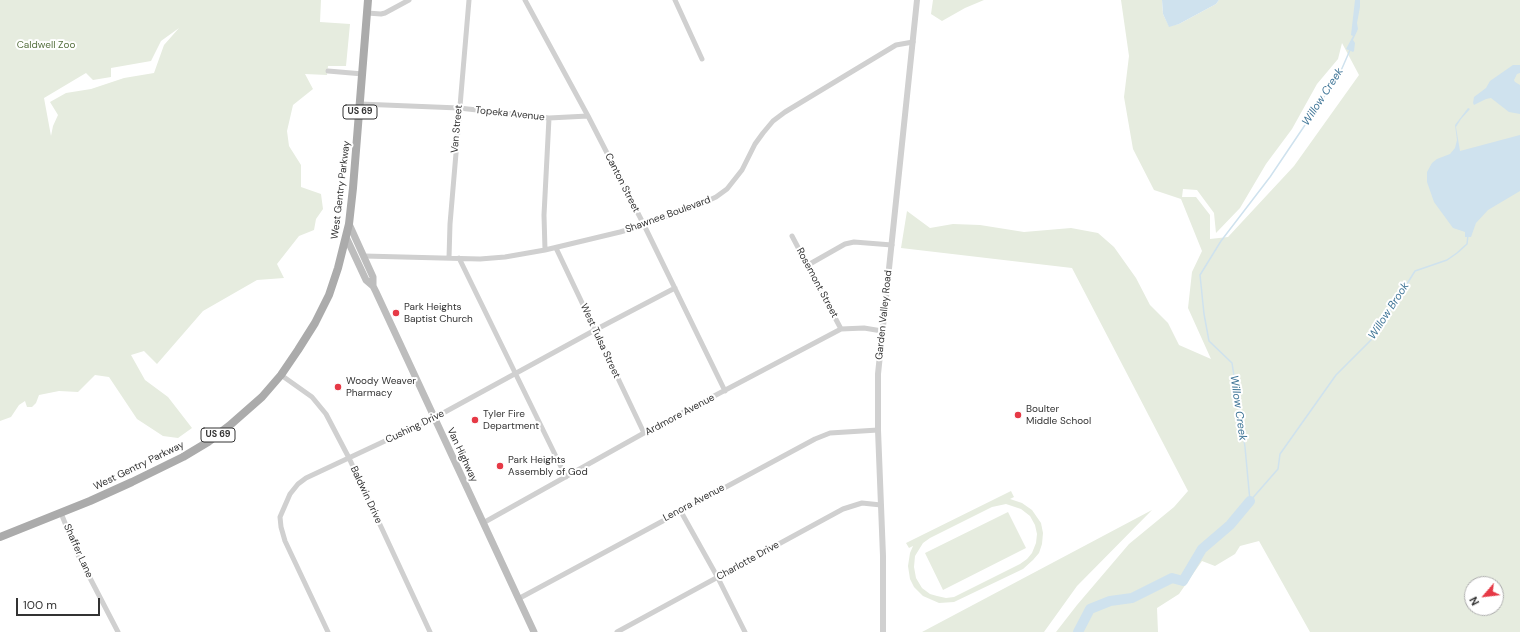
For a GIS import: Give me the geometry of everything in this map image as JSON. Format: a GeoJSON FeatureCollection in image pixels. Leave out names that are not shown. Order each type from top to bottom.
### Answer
{"type":"FeatureCollection","features":[{"type":"Feature","properties":{"kind":"main road","name":"West Gentry Parkway"},"geometry":{"type":"LineString","coordinates":[[0,537],[61,513],[132,482],[183,457],[208,442],[251,407],[281,375],[308,337],[336,276],[349,224],[363,74],[368,0]]}},
{"type":"Feature","properties":{"kind":"main road","name":"Van Highway"},"geometry":{"type":"LineString","coordinates":[[349,224],[373,277],[373,286]]}},
{"type":"Feature","properties":{"kind":"main road","name":"Van Highway"},"geometry":{"type":"LineString","coordinates":[[346,237],[366,280],[373,286],[534,632]]}},
{"type":"Feature","properties":{"kind":"street"},"geometry":{"type":"LineString","coordinates":[[367,13],[385,13],[409,0]]}},
{"type":"Feature","properties":{"kind":"street","name":"Van Street"},"geometry":{"type":"LineString","coordinates":[[449,258],[450,224],[469,0]]}},
{"type":"Feature","properties":{"kind":"street","name":"Canton Street"},"geometry":{"type":"LineString","coordinates":[[525,0],[588,116],[644,225],[725,391]]}},
{"type":"Feature","properties":{"kind":"street"},"geometry":{"type":"LineString","coordinates":[[675,0],[702,59]]}},
{"type":"Feature","properties":{"kind":"street","name":"Garden Valley Road"},"geometry":{"type":"LineString","coordinates":[[883,632],[883,564],[878,430],[878,374],[917,0]]}},
{"type":"Feature","properties":{"kind":"street","name":"Shawnee Boulevard"},"geometry":{"type":"LineString","coordinates":[[364,256],[480,259],[506,257],[556,248],[644,225],[716,197],[735,181],[755,144],[773,121],[809,96],[896,46],[913,42]]}},
{"type":"Feature","properties":{"kind":"street"},"geometry":{"type":"LineString","coordinates":[[328,71],[363,74]]}},
{"type":"Feature","properties":{"kind":"street","name":"Topeka Avenue"},"geometry":{"type":"LineString","coordinates":[[360,104],[459,108],[549,118],[588,116]]}},
{"type":"Feature","properties":{"kind":"street"},"geometry":{"type":"LineString","coordinates":[[545,250],[544,215],[549,118]]}},
{"type":"Feature","properties":{"kind":"street","name":"Rosemont Street"},"geometry":{"type":"LineString","coordinates":[[792,236],[841,329]]}},
{"type":"Feature","properties":{"kind":"street"},"geometry":{"type":"LineString","coordinates":[[808,265],[845,244],[854,242],[892,245]]}},
{"type":"Feature","properties":{"kind":"street","name":"West Tulsa Street"},"geometry":{"type":"LineString","coordinates":[[556,248],[644,433]]}},
{"type":"Feature","properties":{"kind":"street"},"geometry":{"type":"LineString","coordinates":[[459,258],[566,477]]}},
{"type":"Feature","properties":{"kind":"street","name":"Cushing Drive"},"geometry":{"type":"LineString","coordinates":[[328,632],[285,541],[281,527],[280,516],[290,494],[298,484],[306,478],[434,418],[675,288]]}},
{"type":"Feature","properties":{"kind":"street","name":"Ardmore Avenue"},"geometry":{"type":"LineString","coordinates":[[483,523],[644,433],[841,329],[864,328],[882,331]]}},
{"type":"Feature","properties":{"kind":"street","name":"Baldwin Drive"},"geometry":{"type":"LineString","coordinates":[[281,375],[312,397],[326,414],[349,458],[430,632]]}},
{"type":"Feature","properties":{"kind":"street","name":"Lenora Avenue"},"geometry":{"type":"LineString","coordinates":[[518,599],[680,510],[815,439],[830,433],[878,430]]}},
{"type":"Feature","properties":{"kind":"street","name":"Charlotte Drive"},"geometry":{"type":"LineString","coordinates":[[618,632],[843,509],[862,503],[881,505]]}},
{"type":"Feature","properties":{"kind":"street"},"geometry":{"type":"LineString","coordinates":[[680,510],[718,578],[745,632]]}},
{"type":"Feature","properties":{"kind":"street","name":"Shaffer Lane"},"geometry":{"type":"LineString","coordinates":[[61,513],[77,553],[118,632]]}},
{"type":"Feature","properties":{"kind":"green space","name":"Caldwell Zoo"},"geometry":{"type":"Polygon","coordinates":[[[0,0],[321,0],[320,22],[350,24],[346,66],[328,66],[327,75],[305,74],[313,89],[293,105],[287,131],[289,146],[301,165],[301,187],[321,194],[323,209],[316,219],[314,230],[299,236],[277,264],[284,278],[257,280],[203,311],[157,364],[144,351],[131,355],[145,380],[168,397],[192,428],[178,438],[163,436],[137,419],[109,377],[95,375],[78,392],[59,391],[39,395],[36,403],[32,407],[27,407],[25,401],[19,405],[11,417],[0,421],[0,0]],[[179,28],[161,41],[151,61],[111,68],[111,77],[93,80],[86,73],[44,98],[51,136],[53,126],[58,115],[50,102],[66,93],[91,89],[124,78],[154,73],[164,45],[179,28]]]}},
{"type":"Feature","properties":{"kind":"green space"},"geometry":{"type":"Polygon","coordinates":[[[933,0],[984,0],[965,8],[942,21],[931,14],[933,0]]]}},
{"type":"Feature","properties":{"kind":"green space"},"geometry":{"type":"Polygon","coordinates":[[[1121,0],[1162,0],[1163,14],[1169,26],[1179,24],[1216,4],[1219,0],[1520,0],[1520,632],[1310,632],[1259,541],[1240,546],[1235,554],[1215,566],[1202,561],[1179,594],[1157,608],[1158,632],[1056,632],[1129,544],[1174,507],[1188,491],[1072,268],[901,248],[907,211],[930,228],[953,224],[980,225],[1024,232],[1071,228],[1098,233],[1114,247],[1136,278],[1150,305],[1168,323],[1179,345],[1211,359],[1188,308],[1192,272],[1202,251],[1181,199],[1154,190],[1133,149],[1124,97],[1129,56],[1121,0]],[[1342,43],[1338,59],[1317,84],[1292,129],[1266,164],[1240,208],[1216,233],[1214,213],[1197,190],[1183,189],[1182,197],[1196,197],[1210,215],[1210,239],[1228,237],[1294,166],[1359,75],[1342,43]]]}},
{"type":"Feature","properties":{"kind":"green space"},"geometry":{"type":"Polygon","coordinates":[[[1011,491],[1014,497],[1010,499],[1022,503],[1032,510],[1041,523],[1043,533],[1039,553],[1023,569],[954,602],[939,603],[923,596],[914,587],[910,579],[908,566],[910,553],[913,546],[909,548],[906,543],[1011,491]],[[1006,504],[992,507],[923,543],[915,556],[914,567],[916,578],[922,588],[930,594],[937,596],[946,598],[954,597],[1020,564],[1027,559],[1032,553],[1036,543],[1037,534],[1035,525],[1030,516],[1021,509],[1006,504]]]}},
{"type":"Feature","properties":{"kind":"green space"},"geometry":{"type":"Polygon","coordinates":[[[1152,510],[1077,586],[1044,632],[922,632],[1152,510]]]}},
{"type":"Feature","properties":{"kind":"green space"},"geometry":{"type":"Polygon","coordinates":[[[1008,512],[1026,548],[943,590],[925,553],[1008,512]]]}},
{"type":"Feature","properties":{"kind":"water"},"geometry":{"type":"Polygon","coordinates":[[[1162,0],[1219,0],[1216,4],[1179,24],[1169,27],[1163,14],[1162,0]]]}},
{"type":"Feature","properties":{"kind":"water"},"geometry":{"type":"Polygon","coordinates":[[[1355,0],[1360,0],[1360,7],[1357,23],[1358,29],[1353,40],[1355,43],[1353,52],[1346,49],[1353,36],[1351,35],[1355,0]]]}},
{"type":"Feature","properties":{"kind":"water"},"geometry":{"type":"Polygon","coordinates":[[[1513,65],[1520,65],[1520,73],[1517,74],[1514,80],[1520,85],[1520,114],[1509,112],[1491,98],[1474,105],[1474,97],[1486,88],[1490,81],[1513,65]]]}},
{"type":"Feature","properties":{"kind":"water"},"geometry":{"type":"Polygon","coordinates":[[[1468,108],[1470,109],[1456,127],[1460,151],[1520,135],[1520,191],[1488,210],[1476,223],[1471,237],[1465,237],[1465,232],[1453,228],[1434,202],[1427,182],[1427,172],[1432,163],[1437,159],[1450,154],[1455,148],[1457,140],[1455,125],[1468,108]]]}},
{"type":"Feature","properties":{"kind":"waterway","name":"Willow Creek"},"geometry":{"type":"LineString","coordinates":[[1250,501],[1245,447],[1232,363],[1209,341],[1204,314],[1200,275],[1221,241],[1270,177],[1340,73],[1350,50]]}},
{"type":"Feature","properties":{"kind":"waterway","name":"Willow Brook"},"geometry":{"type":"LineString","coordinates":[[1250,501],[1278,469],[1280,454],[1336,375],[1374,337],[1415,271],[1447,260],[1467,244],[1468,235]]}},
{"type":"Feature","properties":{"kind":"waterway","name":"Willow Creek"},"geometry":{"type":"LineString","coordinates":[[1078,632],[1090,609],[1110,601],[1132,598],[1172,578],[1183,581],[1202,549],[1230,525],[1250,501]]}},
{"type":"Feature","properties":{"kind":"place","name":"Park Heights Baptist Church"},"geometry":{"type":"Point","coordinates":[396,313]}},
{"type":"Feature","properties":{"kind":"place","name":"Woody Weaver Pharmacy"},"geometry":{"type":"Point","coordinates":[338,387]}},
{"type":"Feature","properties":{"kind":"place","name":"Boulter Middle School"},"geometry":{"type":"Point","coordinates":[1018,415]}},
{"type":"Feature","properties":{"kind":"place","name":"Tyler Fire Department"},"geometry":{"type":"Point","coordinates":[475,420]}},
{"type":"Feature","properties":{"kind":"place","name":"Park Heights Assembly of God"},"geometry":{"type":"Point","coordinates":[500,466]}}]}
